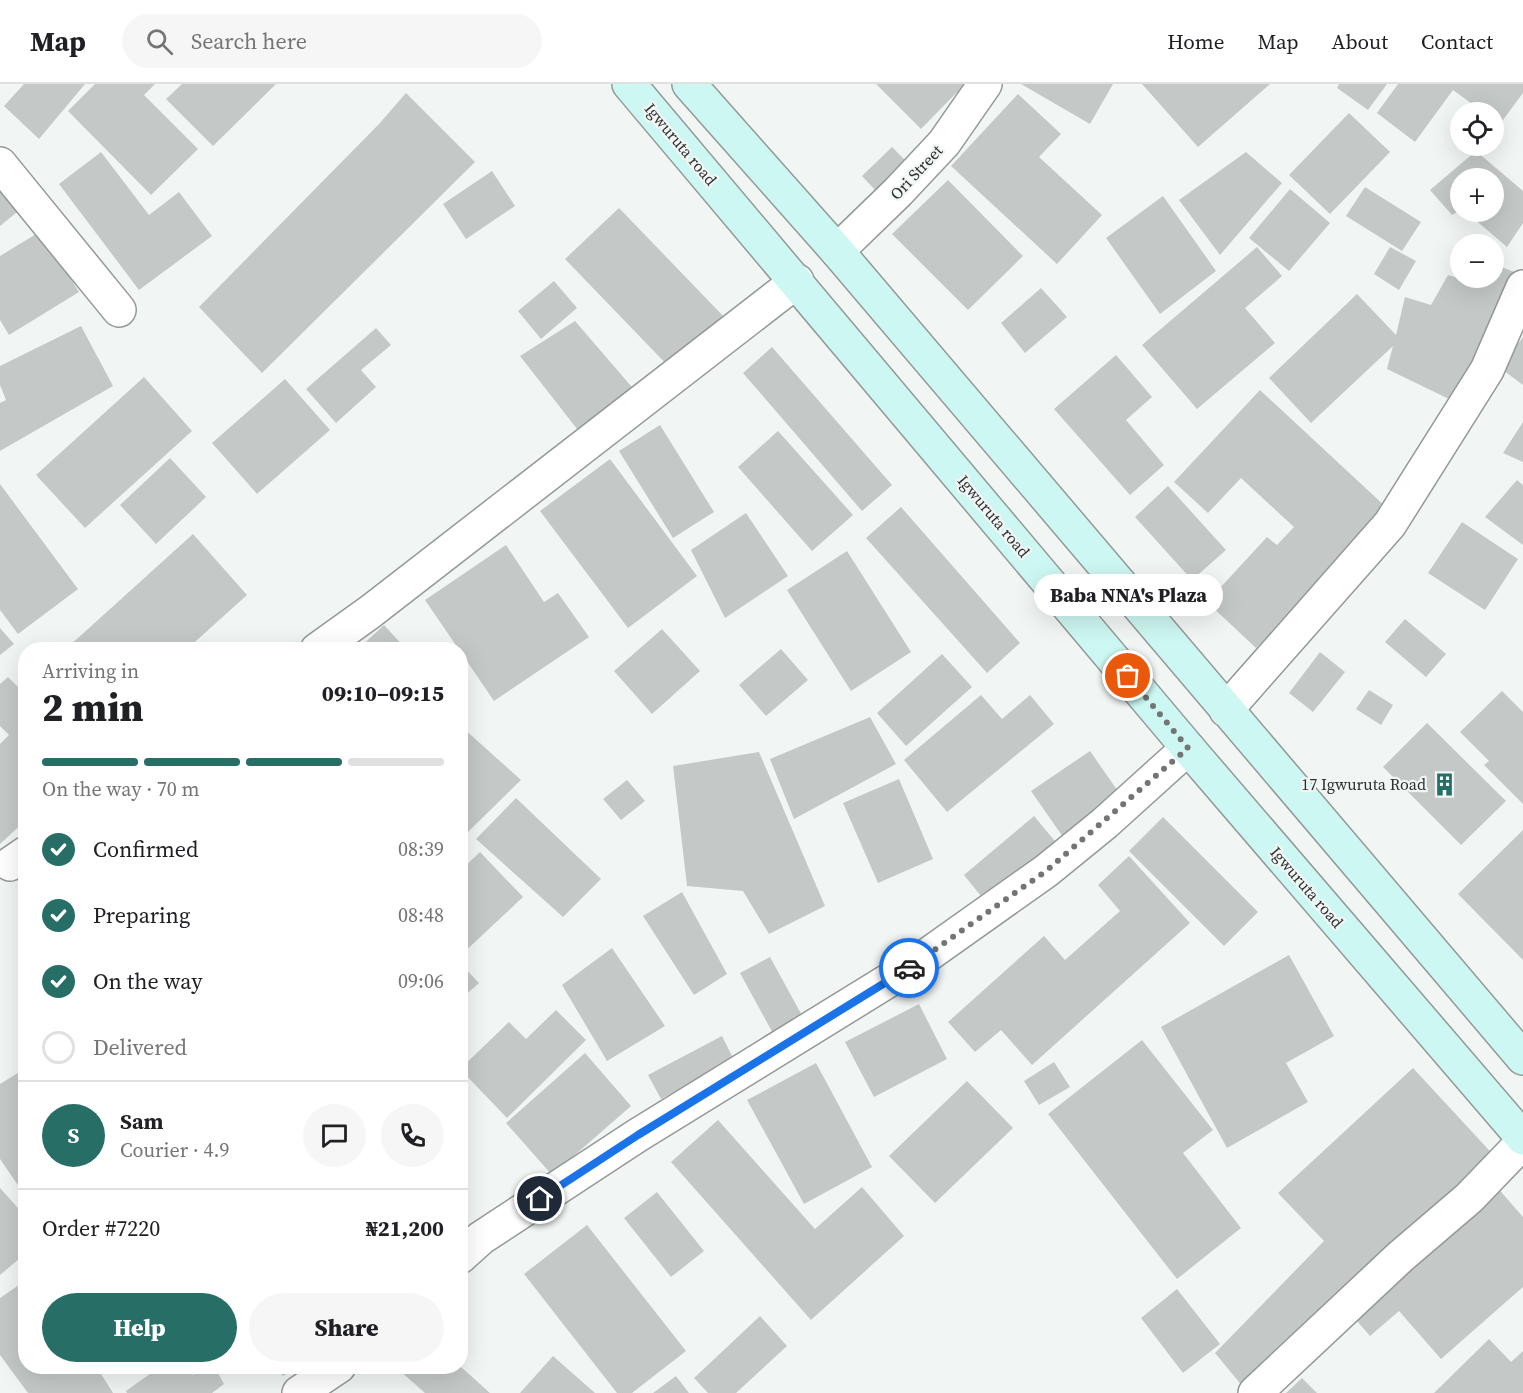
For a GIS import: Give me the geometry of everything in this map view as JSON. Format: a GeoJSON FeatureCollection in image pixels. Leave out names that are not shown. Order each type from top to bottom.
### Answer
{"type":"FeatureCollection","features":[{"type":"Feature","properties":{"kind":"main road","name":"Igwuruta road"},"geometry":{"type":"LineString","coordinates":[[629,84],[1188,748],[1523,1140]]}},
{"type":"Feature","properties":{"kind":"main road"},"geometry":{"type":"LineString","coordinates":[[689,84],[837,251],[1523,1058]]}},
{"type":"Feature","properties":{"kind":"street","name":"Ori Street"},"geometry":{"type":"LineString","coordinates":[[837,251],[898,192],[944,143],[985,84]]}},
{"type":"Feature","properties":{"kind":"street"},"geometry":{"type":"LineString","coordinates":[[0,164],[119,310]]}},
{"type":"Feature","properties":{"kind":"street"},"geometry":{"type":"LineString","coordinates":[[328,642],[797,281]]}},
{"type":"Feature","properties":{"kind":"street"},"geometry":{"type":"LineString","coordinates":[[1226,710],[1390,524],[1487,370],[1523,287]]}},
{"type":"Feature","properties":{"kind":"street"},"geometry":{"type":"LineString","coordinates":[[468,1250],[481,1238],[638,1135],[912,966],[1046,871],[1188,748]]}},
{"type":"Feature","properties":{"kind":"street"},"geometry":{"type":"LineString","coordinates":[[1255,1393],[1400,1257],[1469,1198],[1523,1140]]}},
{"type":"Feature","properties":{"kind":"street"},"geometry":{"type":"LineString","coordinates":[[299,1393],[327,1374]]}},
{"type":"Feature","properties":{"kind":"building"},"geometry":{"type":"Polygon","coordinates":[[[24,84],[85,84],[39,139],[4,106],[24,84]]]}},
{"type":"Feature","properties":{"kind":"building"},"geometry":{"type":"Polygon","coordinates":[[[95,84],[155,84],[144,95],[198,149],[151,195],[68,111],[95,84]]]}},
{"type":"Feature","properties":{"kind":"building"},"geometry":{"type":"Polygon","coordinates":[[[182,84],[276,84],[213,146],[166,99],[182,84]]]}},
{"type":"Feature","properties":{"kind":"building"},"geometry":{"type":"Polygon","coordinates":[[[876,84],[965,84],[921,129],[876,84]]]}},
{"type":"Feature","properties":{"kind":"building"},"geometry":{"type":"Polygon","coordinates":[[[1021,84],[1113,84],[1090,124],[1021,84]]]}},
{"type":"Feature","properties":{"kind":"building"},"geometry":{"type":"Polygon","coordinates":[[[1142,84],[1270,84],[1198,147],[1142,84]]]}},
{"type":"Feature","properties":{"kind":"building"},"geometry":{"type":"Polygon","coordinates":[[[1339,84],[1387,84],[1368,110],[1337,88],[1339,84]]]}},
{"type":"Feature","properties":{"kind":"building"},"geometry":{"type":"Polygon","coordinates":[[[1398,84],[1523,84],[1523,93],[1504,119],[1504,102],[1469,102],[1453,90],[1415,142],[1377,113],[1398,84]]]}},
{"type":"Feature","properties":{"kind":"building"},"geometry":{"type":"Polygon","coordinates":[[[406,93],[475,162],[262,373],[199,307],[379,124],[406,93]]]}},
{"type":"Feature","properties":{"kind":"building"},"geometry":{"type":"Polygon","coordinates":[[[1018,94],[1061,134],[1039,157],[1102,215],[1057,264],[951,166],[1018,94]]]}},
{"type":"Feature","properties":{"kind":"building"},"geometry":{"type":"Polygon","coordinates":[[[1349,113],[1390,152],[1330,214],[1289,175],[1349,113]]]}},
{"type":"Feature","properties":{"kind":"building"},"geometry":{"type":"Polygon","coordinates":[[[892,147],[907,162],[877,192],[862,176],[892,147]]]}},
{"type":"Feature","properties":{"kind":"building"},"geometry":{"type":"Polygon","coordinates":[[[101,152],[149,215],[179,192],[212,236],[139,290],[59,184],[101,152]]]}},
{"type":"Feature","properties":{"kind":"building"},"geometry":{"type":"Polygon","coordinates":[[[1246,152],[1282,183],[1220,255],[1179,200],[1246,152]]]}},
{"type":"Feature","properties":{"kind":"building"},"geometry":{"type":"Polygon","coordinates":[[[1470,156],[1482,156],[1496,168],[1456,168],[1470,156]]]}},
{"type":"Feature","properties":{"kind":"building"},"geometry":{"type":"Polygon","coordinates":[[[492,171],[515,206],[466,239],[443,204],[492,171]]]}},
{"type":"Feature","properties":{"kind":"building"},"geometry":{"type":"Polygon","coordinates":[[[1450,173],[1450,213],[1430,190],[1450,173]]]}},
{"type":"Feature","properties":{"kind":"building"},"geometry":{"type":"Polygon","coordinates":[[[1504,175],[1523,191],[1523,223],[1507,247],[1504,244],[1504,234],[1492,234],[1478,222],[1504,222],[1504,175]]]}},
{"type":"Feature","properties":{"kind":"building"},"geometry":{"type":"Polygon","coordinates":[[[948,180],[1023,256],[968,310],[892,234],[948,180]]]}},
{"type":"Feature","properties":{"kind":"building"},"geometry":{"type":"Polygon","coordinates":[[[0,181],[22,208],[0,226],[0,181]]]}},
{"type":"Feature","properties":{"kind":"building"},"geometry":{"type":"Polygon","coordinates":[[[1365,187],[1421,222],[1402,251],[1346,216],[1365,187]]]}},
{"type":"Feature","properties":{"kind":"building"},"geometry":{"type":"Polygon","coordinates":[[[1290,189],[1330,223],[1289,271],[1249,238],[1290,189]]]}},
{"type":"Feature","properties":{"kind":"building"},"geometry":{"type":"Polygon","coordinates":[[[1163,196],[1216,271],[1160,314],[1106,238],[1163,196]]]}},
{"type":"Feature","properties":{"kind":"building"},"geometry":{"type":"Polygon","coordinates":[[[619,208],[727,320],[673,371],[565,259],[619,208]]]}},
{"type":"Feature","properties":{"kind":"building"},"geometry":{"type":"Polygon","coordinates":[[[41,231],[79,292],[9,335],[0,320],[0,256],[41,231]]]}},
{"type":"Feature","properties":{"kind":"building"},"geometry":{"type":"Polygon","coordinates":[[[1257,247],[1282,276],[1245,308],[1275,343],[1197,409],[1142,345],[1257,247]]]}},
{"type":"Feature","properties":{"kind":"building"},"geometry":{"type":"Polygon","coordinates":[[[1390,247],[1416,261],[1399,290],[1374,274],[1390,247]]]}},
{"type":"Feature","properties":{"kind":"building"},"geometry":{"type":"Polygon","coordinates":[[[1504,268],[1519,274],[1451,400],[1387,369],[1393,346],[1311,423],[1269,378],[1357,294],[1396,335],[1405,297],[1431,305],[1448,275],[1450,276],[1450,288],[1504,288],[1504,268]]]}},
{"type":"Feature","properties":{"kind":"building"},"geometry":{"type":"Polygon","coordinates":[[[554,281],[577,308],[541,339],[518,311],[554,281]]]}},
{"type":"Feature","properties":{"kind":"building"},"geometry":{"type":"Polygon","coordinates":[[[1041,288],[1067,317],[1025,353],[1001,323],[1041,288]]]}},
{"type":"Feature","properties":{"kind":"building"},"geometry":{"type":"Polygon","coordinates":[[[575,321],[637,393],[581,434],[520,356],[575,321]]]}},
{"type":"Feature","properties":{"kind":"building"},"geometry":{"type":"Polygon","coordinates":[[[81,326],[113,386],[0,451],[0,403],[6,400],[0,385],[0,366],[81,326]]]}},
{"type":"Feature","properties":{"kind":"building"},"geometry":{"type":"Polygon","coordinates":[[[376,328],[391,345],[361,370],[376,387],[336,423],[306,389],[376,328]]]}},
{"type":"Feature","properties":{"kind":"building"},"geometry":{"type":"Polygon","coordinates":[[[1523,337],[1523,385],[1500,368],[1523,337]]]}},
{"type":"Feature","properties":{"kind":"building"},"geometry":{"type":"Polygon","coordinates":[[[772,347],[892,485],[862,511],[743,373],[772,347]]]}},
{"type":"Feature","properties":{"kind":"building"},"geometry":{"type":"Polygon","coordinates":[[[1116,355],[1152,397],[1126,420],[1164,465],[1130,495],[1054,409],[1116,355]]]}},
{"type":"Feature","properties":{"kind":"building"},"geometry":{"type":"Polygon","coordinates":[[[144,377],[192,431],[85,528],[36,475],[144,377]]]}},
{"type":"Feature","properties":{"kind":"building"},"geometry":{"type":"Polygon","coordinates":[[[285,379],[330,430],[257,494],[212,443],[285,379]]]}},
{"type":"Feature","properties":{"kind":"building"},"geometry":{"type":"Polygon","coordinates":[[[1260,390],[1387,508],[1256,648],[1207,602],[1267,537],[1277,545],[1294,527],[1241,478],[1208,513],[1174,482],[1260,390]]]}},
{"type":"Feature","properties":{"kind":"building"},"geometry":{"type":"Polygon","coordinates":[[[1523,422],[1523,462],[1503,453],[1523,422]]]}},
{"type":"Feature","properties":{"kind":"building"},"geometry":{"type":"Polygon","coordinates":[[[660,425],[714,512],[673,538],[619,451],[660,425]]]}},
{"type":"Feature","properties":{"kind":"building"},"geometry":{"type":"Polygon","coordinates":[[[778,431],[853,515],[812,551],[738,467],[778,431]]]}},
{"type":"Feature","properties":{"kind":"building"},"geometry":{"type":"Polygon","coordinates":[[[170,458],[206,497],[156,544],[120,505],[170,458]]]}},
{"type":"Feature","properties":{"kind":"building"},"geometry":{"type":"Polygon","coordinates":[[[610,459],[697,576],[628,628],[540,511],[610,459]]]}},
{"type":"Feature","properties":{"kind":"building"},"geometry":{"type":"Polygon","coordinates":[[[1517,480],[1523,485],[1523,545],[1485,517],[1517,480]]]}},
{"type":"Feature","properties":{"kind":"building"},"geometry":{"type":"Polygon","coordinates":[[[0,484],[78,589],[18,634],[0,610],[0,484]]]}},
{"type":"Feature","properties":{"kind":"building"},"geometry":{"type":"Polygon","coordinates":[[[1168,486],[1226,550],[1192,580],[1135,517],[1168,486]]]}},
{"type":"Feature","properties":{"kind":"building"},"geometry":{"type":"Polygon","coordinates":[[[901,507],[1020,643],[987,673],[866,538],[901,507]]]}},
{"type":"Feature","properties":{"kind":"building"},"geometry":{"type":"Polygon","coordinates":[[[746,513],[788,576],[725,618],[691,550],[746,513]]]}},
{"type":"Feature","properties":{"kind":"building"},"geometry":{"type":"Polygon","coordinates":[[[1462,522],[1518,559],[1485,610],[1428,573],[1462,522]]]}},
{"type":"Feature","properties":{"kind":"building"},"geometry":{"type":"Polygon","coordinates":[[[193,534],[247,595],[195,642],[74,642],[193,534]]]}},
{"type":"Feature","properties":{"kind":"building"},"geometry":{"type":"Polygon","coordinates":[[[506,545],[544,602],[558,593],[589,637],[494,701],[468,663],[468,642],[454,642],[425,600],[506,545]]]}},
{"type":"Feature","properties":{"kind":"building"},"geometry":{"type":"Polygon","coordinates":[[[847,551],[911,652],[851,691],[787,590],[847,551]]]}},
{"type":"Feature","properties":{"kind":"building"},"geometry":{"type":"Polygon","coordinates":[[[1405,619],[1446,654],[1426,677],[1385,642],[1405,619]]]}},
{"type":"Feature","properties":{"kind":"building"},"geometry":{"type":"Polygon","coordinates":[[[384,625],[400,642],[366,642],[384,625]]]}},
{"type":"Feature","properties":{"kind":"building"},"geometry":{"type":"Polygon","coordinates":[[[0,628],[14,644],[0,655],[0,628]]]}},
{"type":"Feature","properties":{"kind":"building"},"geometry":{"type":"Polygon","coordinates":[[[662,629],[700,671],[652,714],[614,671],[662,629]]]}},
{"type":"Feature","properties":{"kind":"building"},"geometry":{"type":"Polygon","coordinates":[[[781,649],[808,680],[766,716],[739,685],[781,649]]]}},
{"type":"Feature","properties":{"kind":"building"},"geometry":{"type":"Polygon","coordinates":[[[1320,652],[1345,672],[1313,712],[1289,693],[1320,652]]]}},
{"type":"Feature","properties":{"kind":"building"},"geometry":{"type":"Polygon","coordinates":[[[942,654],[972,687],[906,746],[877,713],[942,654]]]}},
{"type":"Feature","properties":{"kind":"building"},"geometry":{"type":"Polygon","coordinates":[[[8,677],[18,687],[18,827],[0,844],[0,744],[9,735],[0,726],[0,684],[8,677]]]}},
{"type":"Feature","properties":{"kind":"building"},"geometry":{"type":"Polygon","coordinates":[[[1369,690],[1393,705],[1381,725],[1356,709],[1369,690]]]}},
{"type":"Feature","properties":{"kind":"building"},"geometry":{"type":"Polygon","coordinates":[[[1502,691],[1523,712],[1523,804],[1484,765],[1489,761],[1460,732],[1502,691]]]}},
{"type":"Feature","properties":{"kind":"building"},"geometry":{"type":"Polygon","coordinates":[[[981,695],[1002,719],[1030,695],[1054,724],[947,812],[904,760],[981,695]]]}},
{"type":"Feature","properties":{"kind":"building"},"geometry":{"type":"Polygon","coordinates":[[[870,717],[896,764],[794,819],[770,759],[870,717]]]}},
{"type":"Feature","properties":{"kind":"building","name":"17 Igwuruta Road"},"geometry":{"type":"Polygon","coordinates":[[[1427,723],[1506,801],[1461,845],[1383,767],[1427,723]]]}},
{"type":"Feature","properties":{"kind":"building"},"geometry":{"type":"Polygon","coordinates":[[[468,732],[521,780],[468,832],[468,732]]]}},
{"type":"Feature","properties":{"kind":"building"},"geometry":{"type":"Polygon","coordinates":[[[1090,751],[1122,797],[1063,837],[1031,791],[1090,751]]]}},
{"type":"Feature","properties":{"kind":"building"},"geometry":{"type":"Polygon","coordinates":[[[759,752],[825,906],[769,934],[743,891],[687,886],[673,766],[759,752]]]}},
{"type":"Feature","properties":{"kind":"building"},"geometry":{"type":"Polygon","coordinates":[[[899,779],[933,859],[878,883],[843,803],[899,779]]]}},
{"type":"Feature","properties":{"kind":"building"},"geometry":{"type":"Polygon","coordinates":[[[627,780],[645,801],[621,820],[603,799],[627,780]]]}},
{"type":"Feature","properties":{"kind":"building"},"geometry":{"type":"Polygon","coordinates":[[[516,798],[601,879],[563,917],[476,839],[516,798]]]}},
{"type":"Feature","properties":{"kind":"building"},"geometry":{"type":"Polygon","coordinates":[[[1034,816],[1059,846],[989,906],[964,875],[1034,816]]]}},
{"type":"Feature","properties":{"kind":"building"},"geometry":{"type":"Polygon","coordinates":[[[1163,817],[1258,912],[1224,946],[1129,851],[1163,817]]]}},
{"type":"Feature","properties":{"kind":"building"},"geometry":{"type":"Polygon","coordinates":[[[1523,830],[1523,960],[1458,894],[1523,830]]]}},
{"type":"Feature","properties":{"kind":"building"},"geometry":{"type":"Polygon","coordinates":[[[480,852],[523,897],[468,949],[468,863],[480,852]]]}},
{"type":"Feature","properties":{"kind":"building"},"geometry":{"type":"Polygon","coordinates":[[[1129,856],[1190,923],[1032,1065],[1001,1030],[975,1052],[948,1022],[1044,936],[1065,960],[1120,911],[1098,885],[1129,856]]]}},
{"type":"Feature","properties":{"kind":"building"},"geometry":{"type":"Polygon","coordinates":[[[682,892],[727,974],[694,995],[643,916],[682,892]]]}},
{"type":"Feature","properties":{"kind":"building"},"geometry":{"type":"Polygon","coordinates":[[[612,948],[665,1026],[607,1061],[562,985],[612,948]]]}},
{"type":"Feature","properties":{"kind":"building"},"geometry":{"type":"Polygon","coordinates":[[[1289,955],[1334,1036],[1286,1063],[1308,1102],[1227,1148],[1161,1027],[1289,955]]]}},
{"type":"Feature","properties":{"kind":"building"},"geometry":{"type":"Polygon","coordinates":[[[770,957],[805,1021],[775,1037],[740,973],[770,957]]]}},
{"type":"Feature","properties":{"kind":"building"},"geometry":{"type":"Polygon","coordinates":[[[468,971],[479,983],[468,993],[468,971]]]}},
{"type":"Feature","properties":{"kind":"building"},"geometry":{"type":"Polygon","coordinates":[[[919,1004],[947,1059],[874,1097],[845,1042],[919,1004]]]}},
{"type":"Feature","properties":{"kind":"building"},"geometry":{"type":"Polygon","coordinates":[[[556,1010],[586,1040],[507,1118],[468,1077],[468,1061],[509,1022],[526,1039],[556,1010]]]}},
{"type":"Feature","properties":{"kind":"building"},"geometry":{"type":"Polygon","coordinates":[[[722,1036],[734,1060],[661,1099],[648,1075],[722,1036]]]}},
{"type":"Feature","properties":{"kind":"building"},"geometry":{"type":"Polygon","coordinates":[[[1142,1040],[1213,1130],[1183,1153],[1241,1228],[1177,1279],[1048,1114],[1142,1040]]]}},
{"type":"Feature","properties":{"kind":"building"},"geometry":{"type":"Polygon","coordinates":[[[585,1053],[631,1106],[552,1175],[506,1123],[585,1053]]]}},
{"type":"Feature","properties":{"kind":"building"},"geometry":{"type":"Polygon","coordinates":[[[1054,1062],[1070,1087],[1039,1105],[1024,1081],[1054,1062]]]}},
{"type":"Feature","properties":{"kind":"building"},"geometry":{"type":"Polygon","coordinates":[[[816,1063],[872,1167],[804,1204],[747,1100],[816,1063]]]}},
{"type":"Feature","properties":{"kind":"building"},"geometry":{"type":"Polygon","coordinates":[[[1413,1068],[1500,1162],[1248,1393],[1215,1353],[1324,1241],[1278,1193],[1413,1068]]]}},
{"type":"Feature","properties":{"kind":"building"},"geometry":{"type":"Polygon","coordinates":[[[18,1073],[18,1185],[0,1159],[0,1084],[18,1073]]]}},
{"type":"Feature","properties":{"kind":"building"},"geometry":{"type":"Polygon","coordinates":[[[967,1081],[1013,1128],[935,1203],[889,1156],[967,1081]]]}},
{"type":"Feature","properties":{"kind":"building"},"geometry":{"type":"Polygon","coordinates":[[[718,1120],[815,1229],[862,1187],[904,1236],[811,1320],[671,1162],[718,1120]]]}},
{"type":"Feature","properties":{"kind":"building"},"geometry":{"type":"Polygon","coordinates":[[[1496,1186],[1523,1217],[1523,1287],[1441,1359],[1399,1311],[1370,1336],[1350,1313],[1496,1186]]]}},
{"type":"Feature","properties":{"kind":"building"},"geometry":{"type":"Polygon","coordinates":[[[0,1188],[18,1208],[18,1260],[0,1275],[0,1188]]]}},
{"type":"Feature","properties":{"kind":"building"},"geometry":{"type":"Polygon","coordinates":[[[657,1192],[704,1251],[671,1277],[624,1218],[657,1192]]]}},
{"type":"Feature","properties":{"kind":"building"},"geometry":{"type":"Polygon","coordinates":[[[587,1225],[686,1351],[632,1393],[617,1393],[524,1274],[587,1225]]]}},
{"type":"Feature","properties":{"kind":"building"},"geometry":{"type":"Polygon","coordinates":[[[18,1286],[18,1374],[101,1374],[113,1393],[28,1393],[0,1355],[0,1298],[18,1286]]]}},
{"type":"Feature","properties":{"kind":"building"},"geometry":{"type":"Polygon","coordinates":[[[1177,1289],[1220,1344],[1183,1373],[1141,1318],[1177,1289]]]}},
{"type":"Feature","properties":{"kind":"building"},"geometry":{"type":"Polygon","coordinates":[[[760,1316],[787,1346],[736,1393],[708,1393],[694,1378],[760,1316]]]}},
{"type":"Feature","properties":{"kind":"building"},"geometry":{"type":"Polygon","coordinates":[[[1489,1339],[1511,1362],[1523,1351],[1523,1393],[1434,1393],[1489,1339]]]}},
{"type":"Feature","properties":{"kind":"building"},"geometry":{"type":"Polygon","coordinates":[[[553,1356],[595,1393],[520,1393],[553,1356]]]}},
{"type":"Feature","properties":{"kind":"building"},"geometry":{"type":"Polygon","coordinates":[[[468,1373],[490,1393],[425,1393],[404,1374],[468,1373]]]}},
{"type":"Feature","properties":{"kind":"building"},"geometry":{"type":"Polygon","coordinates":[[[150,1374],[218,1374],[224,1384],[212,1393],[127,1393],[126,1391],[150,1374]]]}},
{"type":"Feature","properties":{"kind":"building"},"geometry":{"type":"Polygon","coordinates":[[[676,1376],[689,1393],[653,1393],[676,1376]]]}},
{"type":"Feature","properties":{"kind":"building"},"geometry":{"type":"Polygon","coordinates":[[[1302,1378],[1317,1393],[1286,1393],[1302,1378]]]}},
{"type":"Feature","properties":{"kind":"way so far"},"geometry":{"type":"LineString","coordinates":[[909,968],[1046,871],[1105,823],[1188,748],[1128,676]]}},
{"type":"Feature","properties":{"kind":"place","name":"Baba NNA's Plaza"},"geometry":{"type":"Point","coordinates":[1128,676]}},
{"type":"Feature","properties":{"kind":"place","name":"17 Igwuruta Road"},"geometry":{"type":"Point","coordinates":[1444,784]}},
{"type":"Feature","properties":{"kind":"route"},"geometry":{"type":"LineString","coordinates":[[540,1199],[638,1135],[909,968]]}}]}
